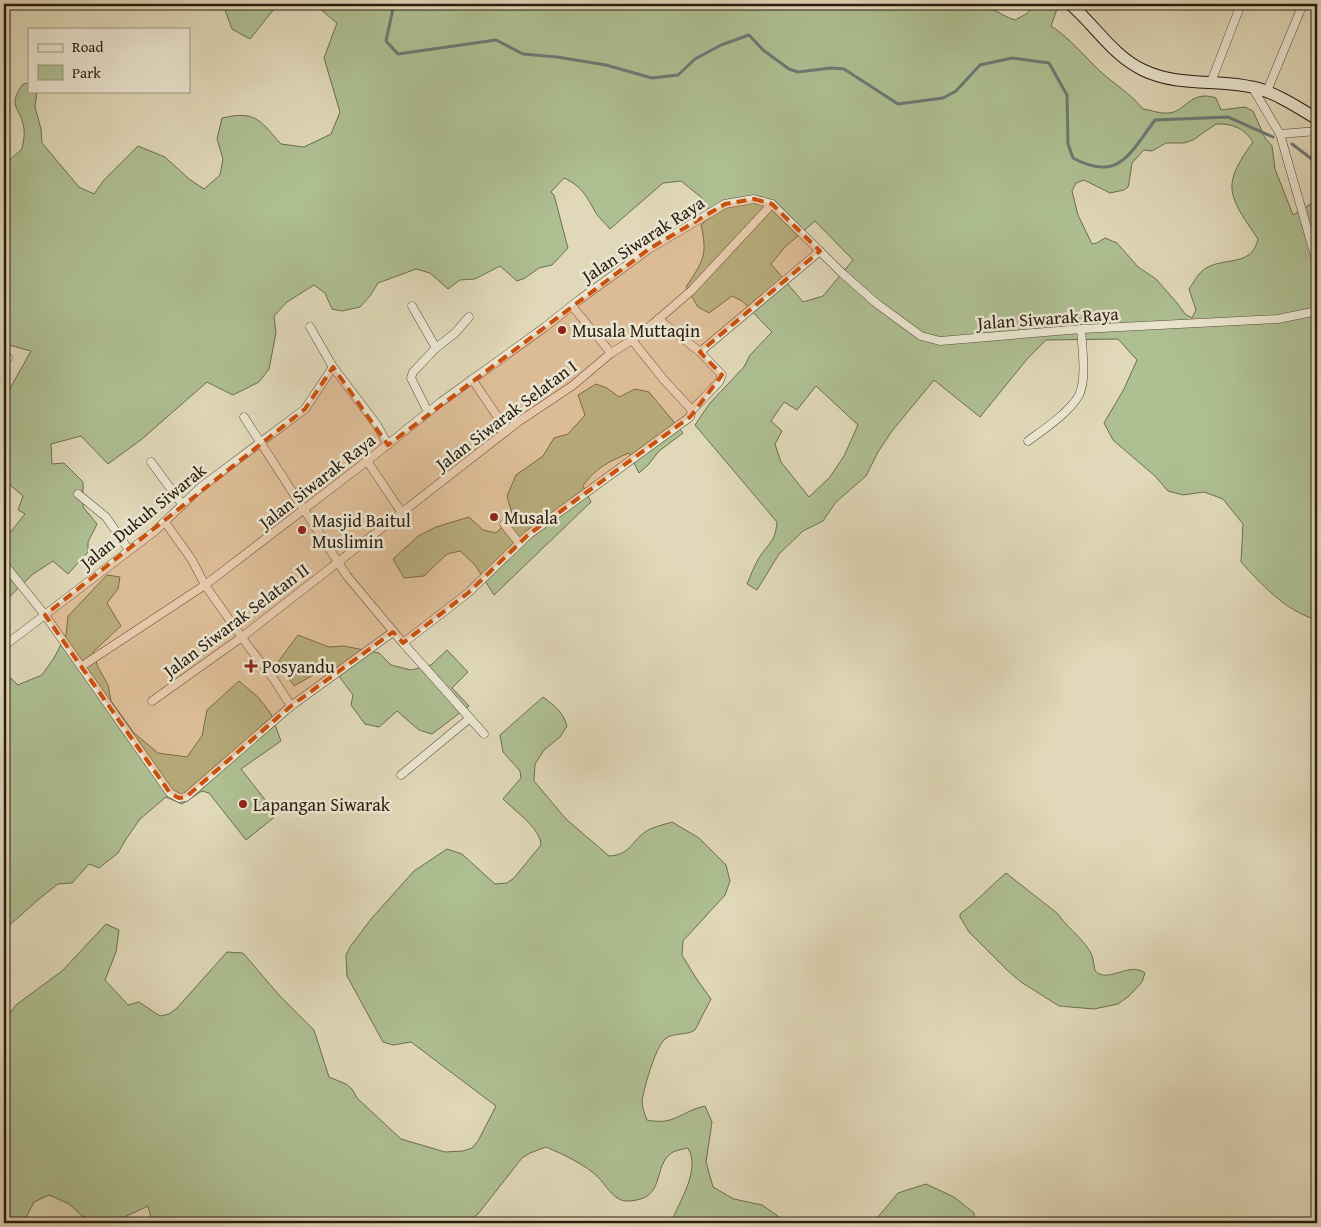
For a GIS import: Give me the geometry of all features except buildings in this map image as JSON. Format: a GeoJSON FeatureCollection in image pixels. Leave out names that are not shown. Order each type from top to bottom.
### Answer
{"type":"FeatureCollection","features":[{"type":"Feature","properties":{"kind":"main road"},"geometry":{"type":"LineString","coordinates":[[1070,4],[1122,57],[1141,70],[1184,82],[1211,82],[1252,87],[1267,92],[1317,119]]}},
{"type":"Feature","properties":{"kind":"street"},"geometry":{"type":"LineString","coordinates":[[1211,82],[1241,4]]}},
{"type":"Feature","properties":{"kind":"street"},"geometry":{"type":"LineString","coordinates":[[1267,92],[1303,4]]}},
{"type":"Feature","properties":{"kind":"street"},"geometry":{"type":"LineString","coordinates":[[1252,87],[1280,134],[1317,264]]}},
{"type":"Feature","properties":{"kind":"street"},"geometry":{"type":"LineString","coordinates":[[1280,134],[1317,131]]}},
{"type":"Feature","properties":{"kind":"street","name":"Jalan Siwarak Raya"},"geometry":{"type":"LineString","coordinates":[[82,666],[205,585],[388,445],[428,412],[650,249],[725,204],[754,199],[772,204],[876,303],[930,340],[940,341],[1081,329],[1278,319],[1317,311]]}},
{"type":"Feature","properties":{"kind":"street","name":"Jalan Siwarak Selatan I"},"geometry":{"type":"LineString","coordinates":[[338,561],[518,422],[572,386],[611,353],[658,320],[691,291],[772,204]]}},
{"type":"Feature","properties":{"kind":"street"},"geometry":{"type":"LineString","coordinates":[[700,352],[820,251]]}},
{"type":"Feature","properties":{"kind":"street"},"geometry":{"type":"LineString","coordinates":[[412,306],[436,348]]}},
{"type":"Feature","properties":{"kind":"street"},"geometry":{"type":"LineString","coordinates":[[572,306],[611,353]]}},
{"type":"Feature","properties":{"kind":"street"},"geometry":{"type":"LineString","coordinates":[[428,412],[411,378],[418,366],[455,333],[469,317]]}},
{"type":"Feature","properties":{"kind":"street"},"geometry":{"type":"LineString","coordinates":[[403,644],[468,594],[528,535],[684,422],[690,417],[692,410],[710,392],[722,375],[700,352],[658,320]]}},
{"type":"Feature","properties":{"kind":"street"},"geometry":{"type":"LineString","coordinates":[[310,327],[333,367],[377,425],[388,445]]}},
{"type":"Feature","properties":{"kind":"street"},"geometry":{"type":"LineString","coordinates":[[1028,441],[1047,427],[1079,395],[1083,376],[1081,329]]}},
{"type":"Feature","properties":{"kind":"street"},"geometry":{"type":"LineString","coordinates":[[632,340],[664,380],[692,410]]}},
{"type":"Feature","properties":{"kind":"street","name":"Jalan Dukuh Siwarak"},"geometry":{"type":"LineString","coordinates":[[4,646],[129,550],[164,522],[182,504],[305,409],[333,367]]}},
{"type":"Feature","properties":{"kind":"street"},"geometry":{"type":"LineString","coordinates":[[472,379],[508,431]]}},
{"type":"Feature","properties":{"kind":"street"},"geometry":{"type":"LineString","coordinates":[[244,417],[347,576],[403,644],[484,734]]}},
{"type":"Feature","properties":{"kind":"street"},"geometry":{"type":"LineString","coordinates":[[367,461],[402,513]]}},
{"type":"Feature","properties":{"kind":"street"},"geometry":{"type":"LineString","coordinates":[[150,462],[182,504]]}},
{"type":"Feature","properties":{"kind":"street"},"geometry":{"type":"LineString","coordinates":[[78,494],[106,517],[129,550]]}},
{"type":"Feature","properties":{"kind":"street"},"geometry":{"type":"LineString","coordinates":[[164,522],[192,560],[205,585],[292,706]]}},
{"type":"Feature","properties":{"kind":"street"},"geometry":{"type":"LineString","coordinates":[[504,524],[519,543]]}},
{"type":"Feature","properties":{"kind":"street","name":"Jalan Siwarak Selatan II"},"geometry":{"type":"LineString","coordinates":[[152,702],[242,637],[338,561]]}},
{"type":"Feature","properties":{"kind":"street"},"geometry":{"type":"LineString","coordinates":[[4,564],[45,614],[170,793],[179,798],[186,797],[292,706],[393,632]]}},
{"type":"Feature","properties":{"kind":"street"},"geometry":{"type":"LineString","coordinates":[[402,775],[470,718]]}},
{"type":"Feature","properties":{"kind":"highlighted area"},"geometry":{"type":"Polygon","coordinates":[[[754,199],[772,204],[820,251],[700,352],[722,375],[690,417],[528,535],[468,593],[403,643],[393,632],[291,706],[186,797],[179,798],[170,793],[45,615],[305,409],[333,367],[388,445],[649,249],[725,204],[754,199]]]}},
{"type":"Feature","properties":{"kind":"green space"},"geometry":{"type":"Polygon","coordinates":[[[227,4],[278,4],[250,39],[232,29],[225,10],[227,4]]]}},
{"type":"Feature","properties":{"kind":"green space"},"geometry":{"type":"Polygon","coordinates":[[[314,4],[979,4],[1015,20],[1026,14],[1036,4],[1049,4],[1057,9],[1051,26],[1070,41],[1100,71],[1143,109],[1162,113],[1174,112],[1194,99],[1207,96],[1216,98],[1221,110],[1245,107],[1253,111],[1265,138],[1272,146],[1275,169],[1293,215],[1317,200],[1317,616],[1311,618],[1301,614],[1282,602],[1241,562],[1243,524],[1223,499],[1204,492],[1183,495],[1168,491],[1155,476],[1113,440],[1104,423],[1124,389],[1137,360],[1118,339],[1046,340],[1028,358],[980,417],[934,380],[892,431],[878,452],[866,476],[836,502],[823,521],[803,531],[779,554],[757,590],[747,584],[757,561],[773,538],[777,522],[695,425],[710,403],[744,367],[750,355],[772,332],[742,301],[732,296],[709,313],[698,307],[686,287],[700,264],[704,251],[701,225],[711,216],[701,197],[681,181],[663,183],[610,229],[580,189],[564,178],[551,192],[554,195],[568,248],[552,265],[539,268],[517,281],[500,266],[475,279],[460,280],[448,289],[430,273],[416,269],[378,283],[360,307],[342,311],[332,309],[325,293],[314,285],[287,302],[274,316],[276,333],[269,369],[259,382],[233,395],[207,382],[142,439],[108,464],[81,436],[51,444],[52,464],[64,463],[83,482],[83,507],[97,524],[88,542],[88,552],[68,574],[53,561],[33,574],[4,602],[4,540],[25,514],[18,510],[23,496],[4,480],[4,399],[31,351],[9,345],[4,348],[4,165],[22,149],[24,129],[15,103],[18,92],[23,84],[28,83],[28,92],[37,92],[35,107],[41,129],[42,143],[79,187],[94,194],[104,180],[138,146],[165,157],[189,179],[204,189],[220,175],[223,159],[217,139],[222,118],[243,115],[257,119],[281,144],[304,147],[331,134],[340,112],[324,58],[337,23],[314,4]],[[1216,124],[1193,140],[1184,143],[1166,143],[1152,151],[1144,150],[1132,163],[1128,187],[1124,190],[1110,193],[1084,180],[1076,183],[1072,191],[1078,215],[1092,244],[1105,238],[1117,243],[1138,267],[1156,279],[1185,314],[1192,318],[1196,310],[1189,289],[1198,275],[1213,265],[1244,258],[1255,248],[1258,239],[1237,206],[1232,191],[1235,173],[1253,142],[1242,130],[1228,125],[1216,124]],[[815,221],[785,247],[771,264],[803,302],[823,296],[853,260],[815,221]],[[816,386],[797,410],[784,402],[771,421],[782,431],[775,444],[781,462],[809,497],[830,477],[844,456],[858,425],[816,386]]]}},
{"type":"Feature","properties":{"kind":"green space"},"geometry":{"type":"Polygon","coordinates":[[[596,384],[607,388],[619,397],[635,389],[649,392],[683,433],[659,451],[639,473],[629,453],[609,462],[598,470],[583,486],[591,502],[494,595],[475,565],[460,551],[447,554],[424,576],[404,578],[393,559],[418,536],[436,527],[469,517],[483,530],[496,533],[513,517],[507,496],[516,475],[543,456],[554,438],[568,434],[585,415],[578,395],[596,384]]]}},
{"type":"Feature","properties":{"kind":"green space"},"geometry":{"type":"Polygon","coordinates":[[[107,575],[120,577],[118,589],[107,603],[121,626],[93,652],[98,667],[108,685],[111,701],[134,733],[158,753],[187,757],[202,736],[207,710],[239,681],[259,698],[271,714],[281,741],[241,769],[277,815],[246,840],[209,793],[202,791],[182,804],[166,797],[140,819],[118,853],[99,868],[89,864],[72,883],[58,884],[4,930],[4,672],[18,685],[42,675],[54,658],[66,635],[68,616],[107,575]]]}},
{"type":"Feature","properties":{"kind":"green space"},"geometry":{"type":"Polygon","coordinates":[[[298,635],[329,647],[344,646],[379,653],[391,665],[411,670],[431,665],[447,650],[468,672],[452,688],[469,706],[432,734],[419,730],[397,711],[379,727],[365,724],[351,705],[353,695],[332,667],[325,668],[294,686],[278,662],[298,635]]]}},
{"type":"Feature","properties":{"kind":"green space"},"geometry":{"type":"Polygon","coordinates":[[[543,697],[558,710],[567,726],[560,737],[544,750],[535,764],[534,781],[566,819],[609,856],[626,851],[648,830],[672,822],[699,838],[726,865],[730,881],[725,895],[683,941],[682,955],[711,999],[695,1030],[668,1037],[661,1044],[648,1078],[642,1106],[647,1120],[664,1121],[705,1106],[712,1122],[706,1162],[713,1187],[734,1199],[762,1205],[788,1223],[671,1223],[690,1176],[692,1166],[688,1148],[673,1152],[666,1158],[654,1188],[649,1195],[641,1199],[623,1201],[615,1197],[599,1178],[587,1168],[546,1147],[522,1158],[478,1214],[466,1223],[159,1223],[151,1217],[148,1206],[120,1219],[99,1221],[82,1216],[69,1204],[49,1195],[34,1202],[23,1223],[4,1223],[4,1020],[16,1005],[62,971],[106,924],[119,930],[116,952],[105,980],[128,1005],[139,1002],[160,1016],[169,1014],[177,1008],[227,952],[243,953],[279,995],[314,1030],[329,1077],[346,1084],[352,1089],[357,1098],[401,1139],[445,1152],[463,1151],[472,1148],[478,1141],[496,1106],[411,1042],[393,1045],[383,1042],[347,976],[346,955],[371,919],[414,871],[447,849],[462,854],[495,884],[507,883],[514,878],[541,845],[537,833],[503,799],[521,778],[520,771],[503,752],[500,735],[543,697]]]}},
{"type":"Feature","properties":{"kind":"green space"},"geometry":{"type":"Polygon","coordinates":[[[1006,873],[1058,914],[1088,948],[1093,959],[1095,971],[1106,975],[1132,969],[1139,970],[1145,973],[1142,982],[1129,996],[1118,1004],[1094,1009],[1059,1006],[1021,982],[969,932],[960,917],[960,914],[1006,873]]]}},
{"type":"Feature","properties":{"kind":"green space"},"geometry":{"type":"Polygon","coordinates":[[[926,1184],[954,1197],[974,1213],[975,1223],[873,1223],[898,1193],[926,1184]]]}},
{"type":"Feature","properties":{"kind":"waterway"},"geometry":{"type":"LineString","coordinates":[[394,4],[386,41],[398,54],[496,40],[523,54],[606,65],[652,78],[678,75],[695,59],[721,45],[749,35],[763,50],[789,69],[798,72],[831,68],[844,69],[898,104],[943,98],[956,91],[980,65],[1012,58],[1049,63],[1067,95],[1068,144],[1073,158],[1089,165],[1102,167],[1113,166],[1122,161],[1155,120],[1228,117],[1273,137]]}},
{"type":"Feature","properties":{"kind":"waterway"},"geometry":{"type":"LineString","coordinates":[[1292,144],[1317,163]]}},
{"type":"Feature","properties":{"kind":"place","name":"Musala Muttaqin"},"geometry":{"type":"Point","coordinates":[562,330]}},
{"type":"Feature","properties":{"kind":"place","name":"Musala"},"geometry":{"type":"Point","coordinates":[494,517]}},
{"type":"Feature","properties":{"kind":"place","name":"Masjid Baitul Muslimin"},"geometry":{"type":"Point","coordinates":[302,530]}},
{"type":"Feature","properties":{"kind":"place","name":"Posyandu"},"geometry":{"type":"Point","coordinates":[251,666]}},
{"type":"Feature","properties":{"kind":"place","name":"Lapangan Siwarak"},"geometry":{"type":"Point","coordinates":[243,804]}}]}
